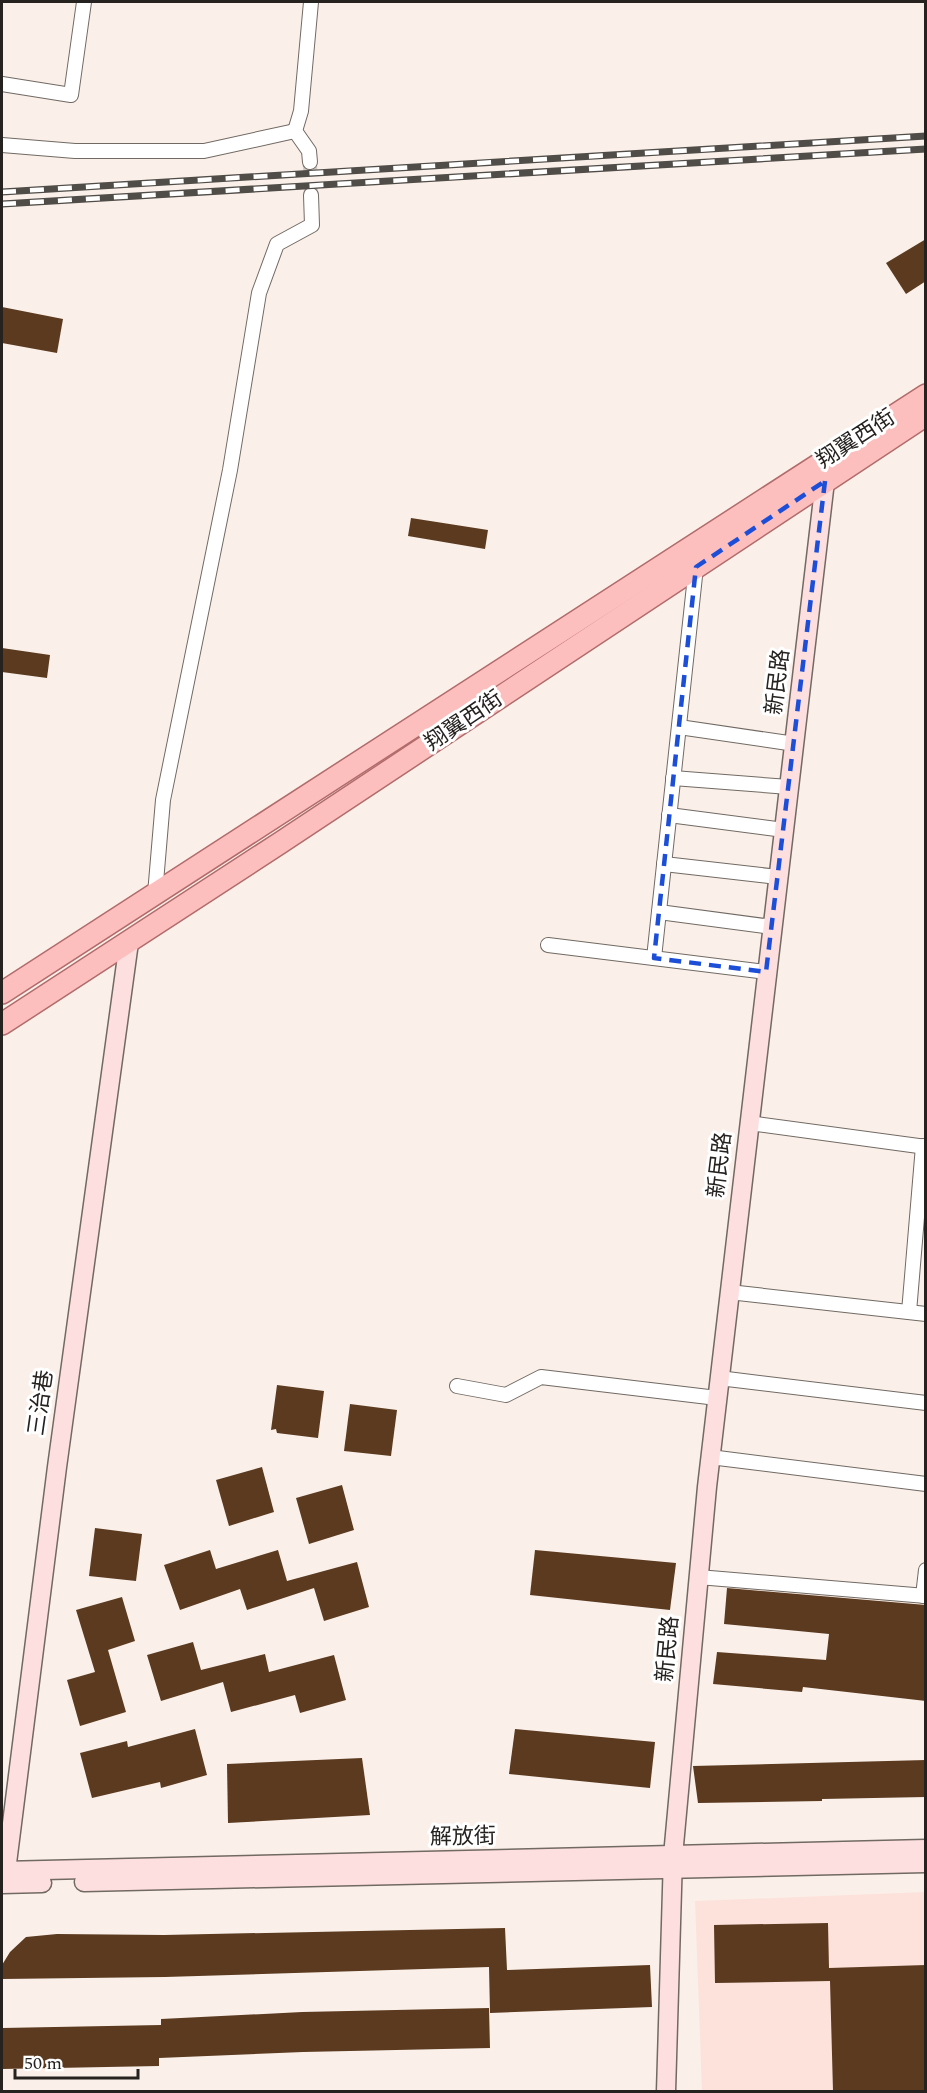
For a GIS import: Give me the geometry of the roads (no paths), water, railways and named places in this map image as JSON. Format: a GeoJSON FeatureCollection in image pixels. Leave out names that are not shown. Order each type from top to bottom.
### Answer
{"type":"FeatureCollection","features":[{"type":"Feature","properties":{"kind":"main road","name":"翔翼西街"},"geometry":{"type":"LineString","coordinates":[[2,993],[926,395]]}},
{"type":"Feature","properties":{"kind":"main road","name":"翔翼西街"},"geometry":{"type":"LineString","coordinates":[[2,1024],[926,415]]}},
{"type":"Feature","properties":{"kind":"street"},"geometry":{"type":"LineString","coordinates":[[2,84],[72,95],[84,2]]}},
{"type":"Feature","properties":{"kind":"street"},"geometry":{"type":"LineString","coordinates":[[295,130],[301,111],[311,2]]}},
{"type":"Feature","properties":{"kind":"street"},"geometry":{"type":"LineString","coordinates":[[2,145],[75,151],[204,151],[295,130]]}},
{"type":"Feature","properties":{"kind":"street"},"geometry":{"type":"LineString","coordinates":[[295,130],[309,151],[310,162]]}},
{"type":"Feature","properties":{"kind":"street"},"geometry":{"type":"LineString","coordinates":[[155,894],[164,801],[230,470],[258,293],[277,244],[312,225],[311,195]]}},
{"type":"Feature","properties":{"kind":"street","name":"新民路"},"geometry":{"type":"LineString","coordinates":[[666,2091],[673,1862],[698,1577],[766,972],[825,481]]}},
{"type":"Feature","properties":{"kind":"street"},"geometry":{"type":"LineString","coordinates":[[654,958],[696,567]]}},
{"type":"Feature","properties":{"kind":"street"},"geometry":{"type":"LineString","coordinates":[[679,727],[795,744]]}},
{"type":"Feature","properties":{"kind":"street"},"geometry":{"type":"LineString","coordinates":[[673,778],[789,787]]}},
{"type":"Feature","properties":{"kind":"street"},"geometry":{"type":"LineString","coordinates":[[669,815],[784,830]]}},
{"type":"Feature","properties":{"kind":"street"},"geometry":{"type":"LineString","coordinates":[[664,864],[778,877]]}},
{"type":"Feature","properties":{"kind":"street"},"geometry":{"type":"LineString","coordinates":[[659,912],[772,927]]}},
{"type":"Feature","properties":{"kind":"street","name":"三治巷"},"geometry":{"type":"LineString","coordinates":[[3,1875],[129,942]]}},
{"type":"Feature","properties":{"kind":"street"},"geometry":{"type":"LineString","coordinates":[[548,945],[766,972]]}},
{"type":"Feature","properties":{"kind":"street"},"geometry":{"type":"LineString","coordinates":[[749,1123],[924,1146],[909,1312]]}},
{"type":"Feature","properties":{"kind":"street"},"geometry":{"type":"LineString","coordinates":[[729,1292],[926,1314]]}},
{"type":"Feature","properties":{"kind":"street"},"geometry":{"type":"LineString","coordinates":[[457,1386],[506,1395],[541,1377],[717,1398]]}},
{"type":"Feature","properties":{"kind":"street"},"geometry":{"type":"LineString","coordinates":[[719,1378],[926,1403]]}},
{"type":"Feature","properties":{"kind":"street"},"geometry":{"type":"LineString","coordinates":[[710,1457],[926,1484]]}},
{"type":"Feature","properties":{"kind":"street"},"geometry":{"type":"LineString","coordinates":[[698,1577],[924,1596],[926,1570]]}},
{"type":"Feature","properties":{"kind":"street","name":"解放街"},"geometry":{"type":"LineString","coordinates":[[3,1875],[673,1862],[926,1849]]}},
{"type":"Feature","properties":{"kind":"street"},"geometry":{"type":"LineString","coordinates":[[673,1862],[926,1863]]}},
{"type":"Feature","properties":{"kind":"tunnel"},"geometry":{"type":"LineString","coordinates":[[310,162],[311,195]]}},
{"type":"Feature","properties":{"kind":"railway"},"geometry":{"type":"LineString","coordinates":[[2,192],[926,136]]}},
{"type":"Feature","properties":{"kind":"railway"},"geometry":{"type":"LineString","coordinates":[[2,204],[926,149]]}}]}
